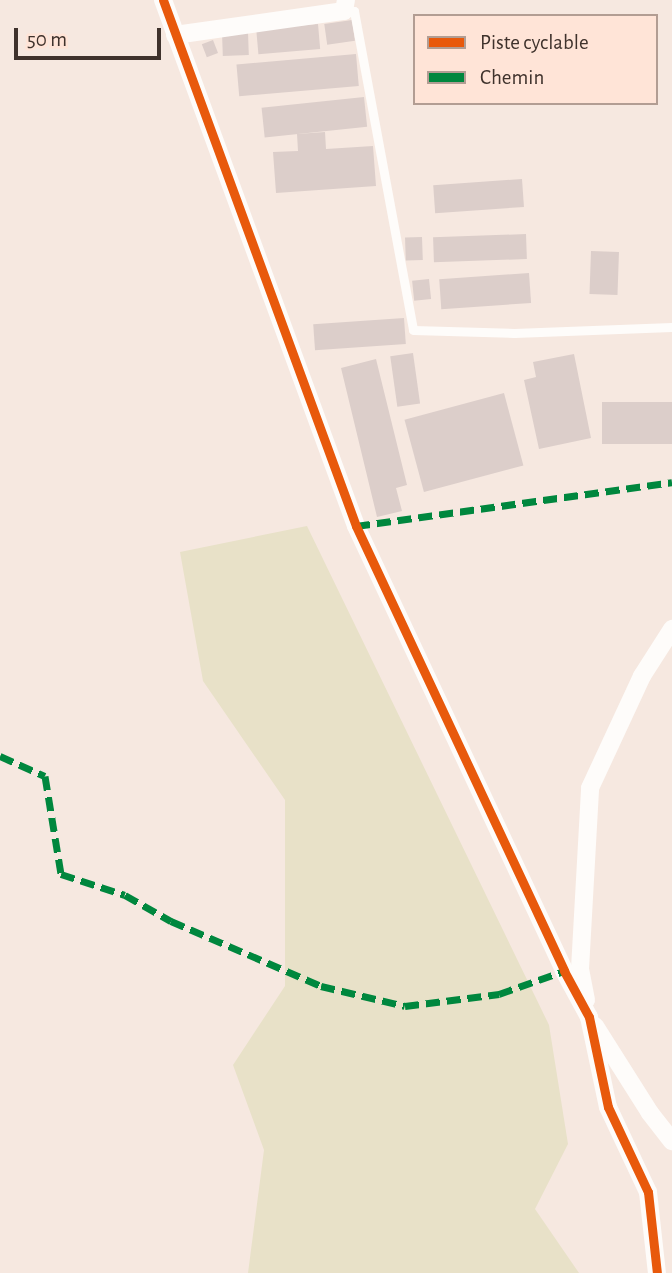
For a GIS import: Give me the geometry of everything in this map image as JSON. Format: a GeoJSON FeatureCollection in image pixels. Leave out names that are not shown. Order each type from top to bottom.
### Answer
{"type":"FeatureCollection","features":[{"type":"Feature","properties":{"kind":"street"},"geometry":{"type":"LineString","coordinates":[[163,0],[356,526],[564,971],[589,1017],[650,1113],[672,1140]]}},
{"type":"Feature","properties":{"kind":"street"},"geometry":{"type":"LineString","coordinates":[[175,35],[345,5]]}},
{"type":"Feature","properties":{"kind":"street"},"geometry":{"type":"LineString","coordinates":[[657,1273],[648,1192],[608,1107],[580,969],[590,788],[642,676],[672,629]]}},
{"type":"Feature","properties":{"kind":"lane"},"geometry":{"type":"LineString","coordinates":[[345,5],[354,11],[412,330],[514,333],[672,327]]}},
{"type":"Feature","properties":{"kind":"shaded area"},"geometry":{"type":"Polygon","coordinates":[[[307,526],[549,1025],[568,1144],[535,1209],[579,1273],[248,1273],[264,1150],[233,1065],[285,986],[285,800],[203,681],[180,552],[307,526]]]}},
{"type":"Feature","properties":{"kind":"building"},"geometry":{"type":"Polygon","coordinates":[[[352,20],[355,41],[327,45],[324,24],[352,20]]]}},
{"type":"Feature","properties":{"kind":"building"},"geometry":{"type":"Polygon","coordinates":[[[318,24],[320,49],[258,54],[256,29],[318,24]]]}},
{"type":"Feature","properties":{"kind":"building"},"geometry":{"type":"Polygon","coordinates":[[[248,32],[249,55],[223,56],[222,33],[248,32]]]}},
{"type":"Feature","properties":{"kind":"building"},"geometry":{"type":"Polygon","coordinates":[[[213,40],[218,53],[207,57],[202,44],[213,40]]]}},
{"type":"Feature","properties":{"kind":"building"},"geometry":{"type":"Polygon","coordinates":[[[356,54],[359,86],[239,96],[236,64],[356,54]]]}},
{"type":"Feature","properties":{"kind":"building"},"geometry":{"type":"Polygon","coordinates":[[[364,97],[367,127],[265,138],[262,108],[364,97]]]}},
{"type":"Feature","properties":{"kind":"building"},"geometry":{"type":"Polygon","coordinates":[[[325,132],[326,149],[373,146],[376,186],[276,193],[273,152],[298,151],[297,134],[325,132]]]}},
{"type":"Feature","properties":{"kind":"building"},"geometry":{"type":"Polygon","coordinates":[[[522,179],[524,207],[435,213],[433,185],[522,179]]]}},
{"type":"Feature","properties":{"kind":"building"},"geometry":{"type":"Polygon","coordinates":[[[526,234],[527,259],[434,262],[433,237],[526,234]]]}},
{"type":"Feature","properties":{"kind":"building"},"geometry":{"type":"Polygon","coordinates":[[[422,237],[423,260],[406,261],[405,238],[422,237]]]}},
{"type":"Feature","properties":{"kind":"building"},"geometry":{"type":"Polygon","coordinates":[[[591,251],[619,252],[617,295],[589,294],[591,251]]]}},
{"type":"Feature","properties":{"kind":"building"},"geometry":{"type":"Polygon","coordinates":[[[529,273],[531,303],[441,309],[439,279],[529,273]]]}},
{"type":"Feature","properties":{"kind":"building"},"geometry":{"type":"Polygon","coordinates":[[[429,279],[431,299],[414,301],[412,281],[429,279]]]}},
{"type":"Feature","properties":{"kind":"building"},"geometry":{"type":"Polygon","coordinates":[[[404,318],[406,344],[315,350],[313,324],[404,318]]]}},
{"type":"Feature","properties":{"kind":"building"},"geometry":{"type":"Polygon","coordinates":[[[413,353],[420,404],[397,407],[390,356],[413,353]]]}},
{"type":"Feature","properties":{"kind":"building"},"geometry":{"type":"Polygon","coordinates":[[[574,354],[591,438],[539,449],[524,380],[536,377],[533,362],[574,354]]]}},
{"type":"Feature","properties":{"kind":"building"},"geometry":{"type":"Polygon","coordinates":[[[376,359],[407,485],[396,488],[402,511],[377,517],[341,368],[376,359]]]}},
{"type":"Feature","properties":{"kind":"building"},"geometry":{"type":"Polygon","coordinates":[[[504,393],[523,465],[424,492],[405,420],[504,393]]]}},
{"type":"Feature","properties":{"kind":"building"},"geometry":{"type":"Polygon","coordinates":[[[602,402],[672,402],[672,444],[602,444],[602,402]]]}},
{"type":"Feature","properties":{"kind":"marked path"},"geometry":{"type":"LineString","coordinates":[[356,526],[672,482]]}},
{"type":"Feature","properties":{"kind":"marked path"},"geometry":{"type":"LineString","coordinates":[[0,756],[45,776],[61,874],[125,895],[171,921],[321,986],[405,1006],[499,994],[564,971]]}},
{"type":"Feature","properties":{"kind":"cycle path"},"geometry":{"type":"LineString","coordinates":[[163,0],[356,526],[564,971],[589,1017],[608,1107],[648,1192],[657,1273]]}}]}
